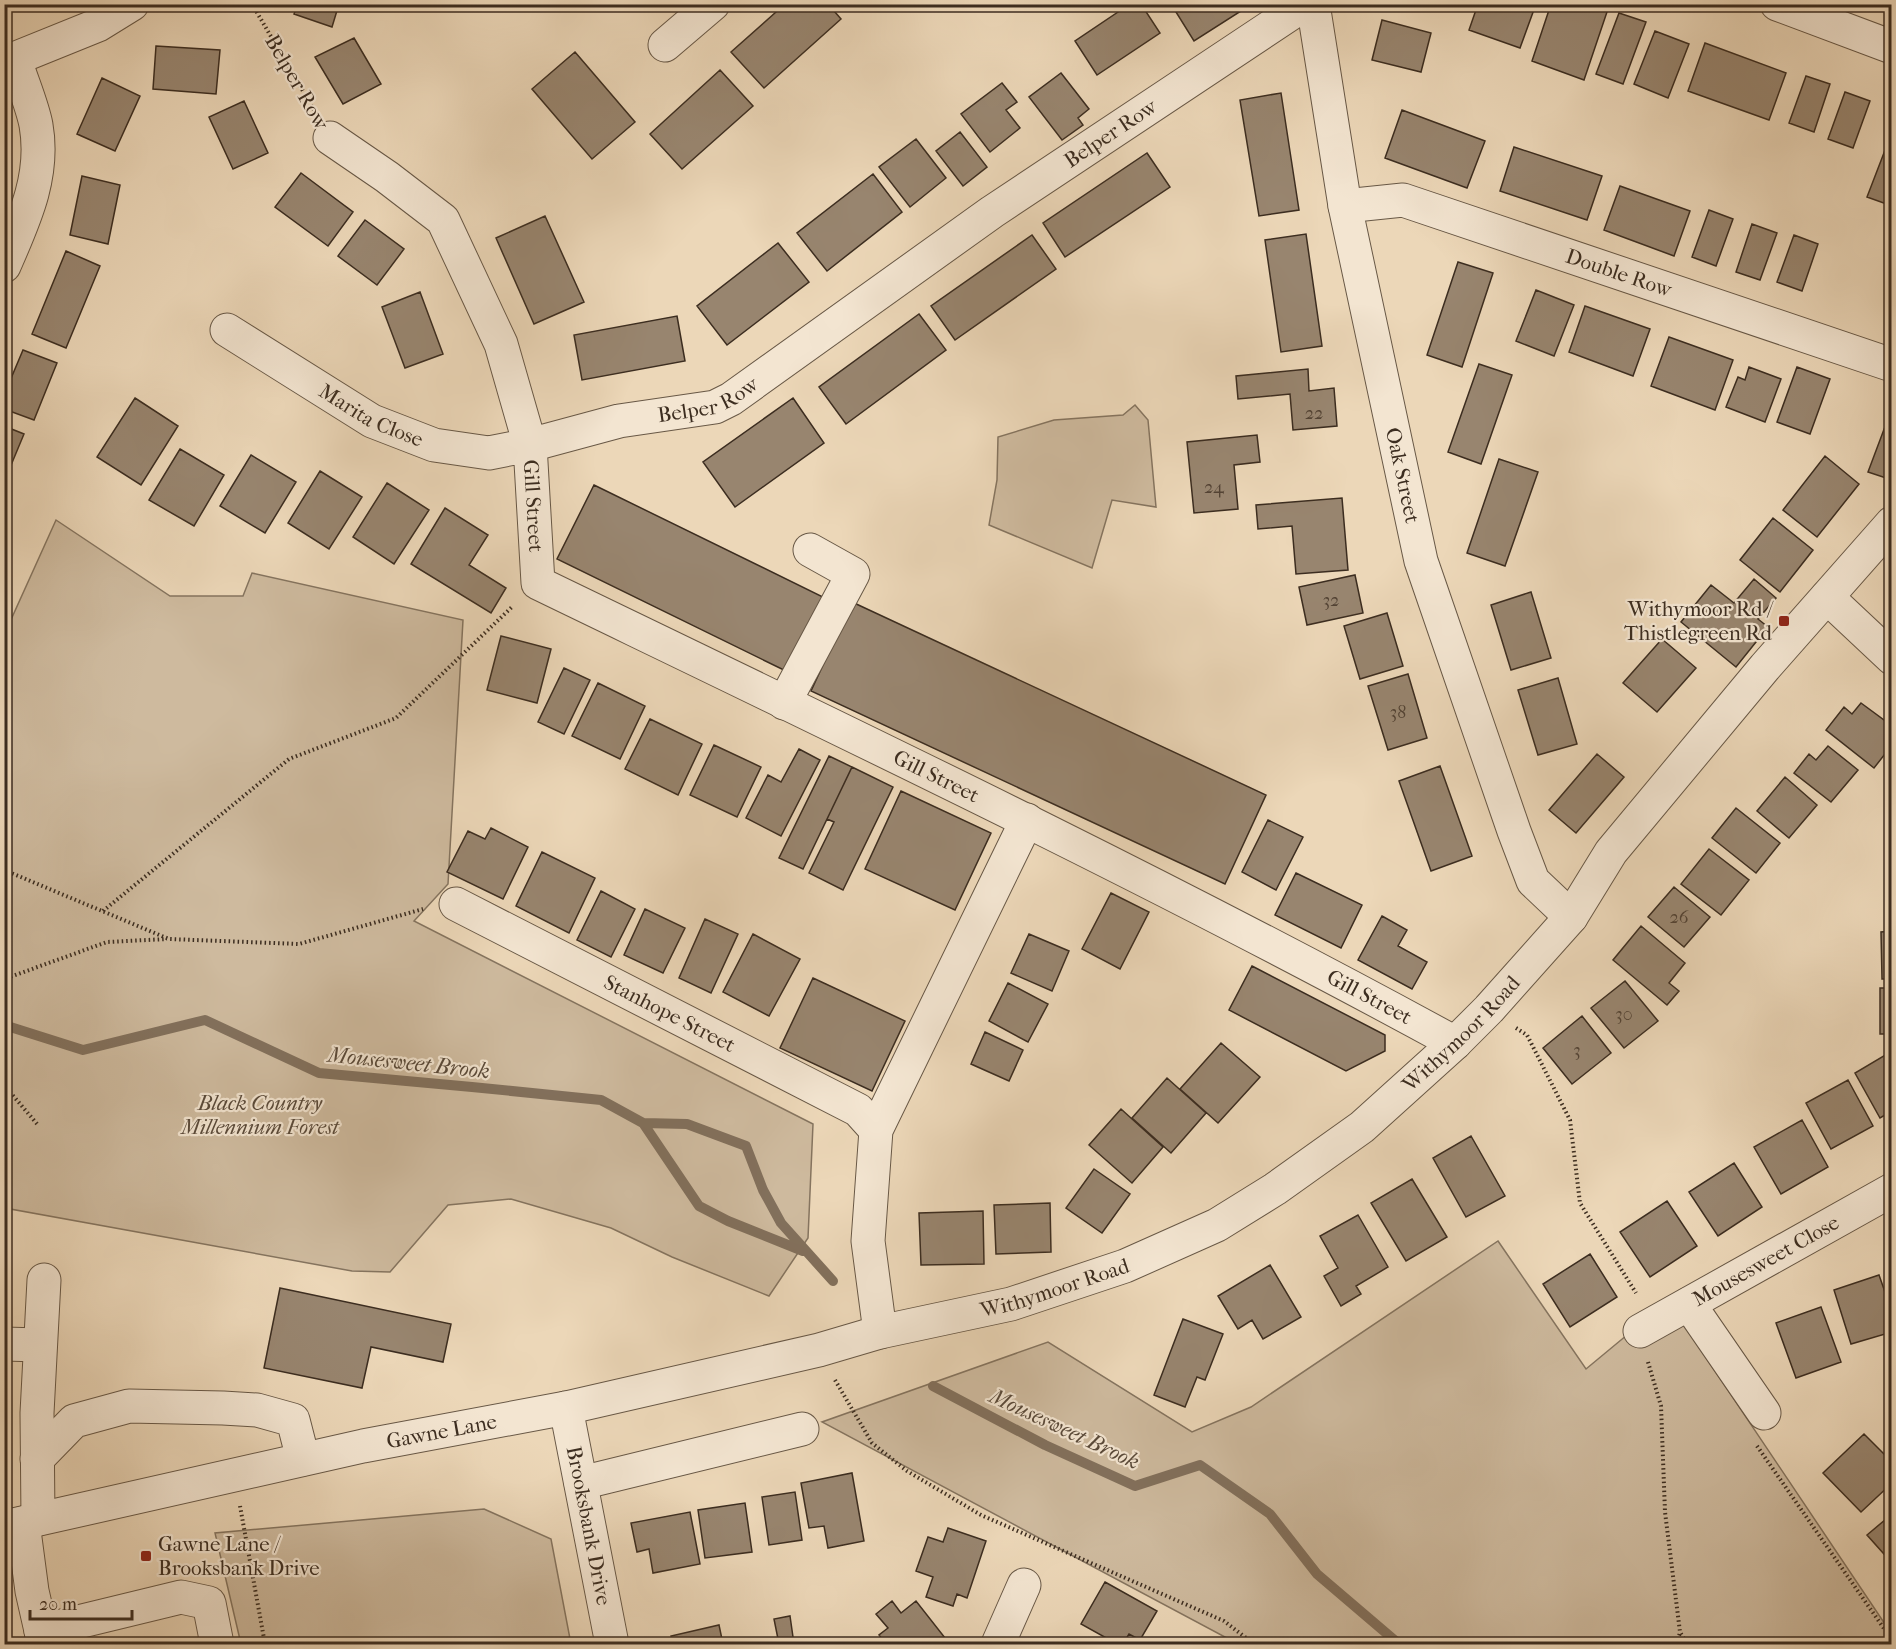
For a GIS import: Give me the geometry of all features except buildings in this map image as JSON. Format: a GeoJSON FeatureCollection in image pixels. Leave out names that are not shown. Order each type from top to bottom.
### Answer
{"type":"FeatureCollection","features":[{"type":"Feature","properties":{"kind":"street"},"geometry":{"type":"LineString","coordinates":[[4,266],[28,211],[38,165],[36,124],[10,61],[93,15],[132,4]]}},
{"type":"Feature","properties":{"kind":"street"},"geometry":{"type":"LineString","coordinates":[[665,45],[712,4]]}},
{"type":"Feature","properties":{"kind":"street","name":"Belper Row"},"geometry":{"type":"LineString","coordinates":[[330,138],[387,177],[443,220],[501,344],[530,445],[619,420],[715,406],[731,399],[992,212],[1305,4]]}},
{"type":"Feature","properties":{"kind":"street","name":"Oak Street"},"geometry":{"type":"LineString","coordinates":[[1313,4],[1345,206],[1421,561],[1533,881],[1571,917]]}},
{"type":"Feature","properties":{"kind":"street"},"geometry":{"type":"LineString","coordinates":[[1778,4],[1892,47]]}},
{"type":"Feature","properties":{"kind":"street","name":"Double Row"},"geometry":{"type":"LineString","coordinates":[[1345,206],[1403,200],[1892,365]]}},
{"type":"Feature","properties":{"kind":"street","name":"Marita Close"},"geometry":{"type":"LineString","coordinates":[[227,330],[372,421],[423,441],[434,445],[489,453],[530,445]]}},
{"type":"Feature","properties":{"kind":"street","name":"Gill Street"},"geometry":{"type":"LineString","coordinates":[[530,445],[538,583],[1027,820],[1349,984],[1455,1043]]}},
{"type":"Feature","properties":{"kind":"street","name":"Withymoor Road"},"geometry":{"type":"LineString","coordinates":[[880,1332],[1011,1304],[1125,1266],[1217,1225],[1275,1189],[1362,1127],[1490,1009],[1571,917],[1611,852],[1765,668],[1892,523]]}},
{"type":"Feature","properties":{"kind":"street"},"geometry":{"type":"LineString","coordinates":[[784,703],[853,574],[810,550]]}},
{"type":"Feature","properties":{"kind":"street"},"geometry":{"type":"LineString","coordinates":[[1827,597],[1892,658]]}},
{"type":"Feature","properties":{"kind":"street"},"geometry":{"type":"LineString","coordinates":[[880,1332],[868,1241],[876,1130],[1027,820]]}},
{"type":"Feature","properties":{"kind":"street","name":"Stanhope Street"},"geometry":{"type":"LineString","coordinates":[[456,904],[858,1110],[876,1130]]}},
{"type":"Feature","properties":{"kind":"street","name":"Mousesweet Close"},"geometry":{"type":"LineString","coordinates":[[1640,1331],[1892,1190]]}},
{"type":"Feature","properties":{"kind":"street"},"geometry":{"type":"LineString","coordinates":[[44,1280],[37,1413],[38,1459],[22,1523],[32,1591],[42,1637],[180,1597],[209,1603],[217,1644]]}},
{"type":"Feature","properties":{"kind":"street"},"geometry":{"type":"LineString","coordinates":[[1689,1304],[1758,1425]]}},
{"type":"Feature","properties":{"kind":"street","name":"Gawne Lane"},"geometry":{"type":"LineString","coordinates":[[22,1523],[374,1443],[566,1408],[819,1350],[880,1332]]}},
{"type":"Feature","properties":{"kind":"street"},"geometry":{"type":"LineString","coordinates":[[4,1344],[40,1346]]}},
{"type":"Feature","properties":{"kind":"street"},"geometry":{"type":"LineString","coordinates":[[38,1459],[74,1420],[129,1406],[223,1407],[257,1410],[293,1420],[303,1459]]}},
{"type":"Feature","properties":{"kind":"street","name":"Brooksbank Drive"},"geometry":{"type":"LineString","coordinates":[[566,1408],[612,1644]]}},
{"type":"Feature","properties":{"kind":"street"},"geometry":{"type":"LineString","coordinates":[[581,1483],[802,1429]]}},
{"type":"Feature","properties":{"kind":"street"},"geometry":{"type":"LineString","coordinates":[[998,1644],[1024,1585]]}},
{"type":"Feature","properties":{"kind":"path","name":"Belper Row"},"geometry":{"type":"LineString","coordinates":[[252,4],[330,138]]}},
{"type":"Feature","properties":{"kind":"path"},"geometry":{"type":"LineString","coordinates":[[103,911],[289,759],[396,718],[538,583]]}},
{"type":"Feature","properties":{"kind":"path"},"geometry":{"type":"LineString","coordinates":[[4,870],[169,939]]}},
{"type":"Feature","properties":{"kind":"path"},"geometry":{"type":"LineString","coordinates":[[4,982],[7,978],[107,942],[169,939],[299,944],[426,909],[456,904]]}},
{"type":"Feature","properties":{"kind":"path"},"geometry":{"type":"LineString","coordinates":[[4,1085],[38,1125]]}},
{"type":"Feature","properties":{"kind":"path"},"geometry":{"type":"LineString","coordinates":[[819,1350],[872,1443],[907,1471],[981,1515],[1224,1621],[1254,1644]]}},
{"type":"Feature","properties":{"kind":"path"},"geometry":{"type":"LineString","coordinates":[[1758,1425],[1891,1642]]}},
{"type":"Feature","properties":{"kind":"path"},"geometry":{"type":"LineString","coordinates":[[234,1475],[265,1644]]}},
{"type":"Feature","properties":{"kind":"path"},"geometry":{"type":"LineString","coordinates":[[1676,1644],[1680,1632]]}},
{"type":"Feature","properties":{"kind":"green space"},"geometry":{"type":"Polygon","coordinates":[[[1135,405],[1148,420],[1156,507],[1112,500],[1092,568],[989,525],[997,480],[998,437],[1054,420],[1123,415],[1135,405]]]}},
{"type":"Feature","properties":{"kind":"green space","name":"Black Country Millennium Forest"},"geometry":{"type":"Polygon","coordinates":[[[56,520],[170,596],[243,596],[252,573],[463,620],[448,884],[414,921],[813,1124],[808,1238],[769,1296],[672,1257],[611,1228],[511,1199],[448,1205],[390,1272],[352,1271],[5,1208],[5,633],[56,520]]]}},
{"type":"Feature","properties":{"kind":"green space"},"geometry":{"type":"Polygon","coordinates":[[[1498,1241],[1586,1369],[1668,1301],[1891,1633],[1891,1644],[1238,1644],[822,1422],[1048,1342],[1192,1432],[1251,1407],[1498,1241]]]}},
{"type":"Feature","properties":{"kind":"green space"},"geometry":{"type":"Polygon","coordinates":[[[484,1509],[551,1539],[571,1644],[241,1644],[215,1533],[484,1509]]]}},
{"type":"Feature","properties":{"kind":"waterway","name":"Mousesweet Brook"},"geometry":{"type":"LineString","coordinates":[[4,1025],[83,1050],[205,1020],[319,1073],[601,1100],[643,1123],[687,1124],[746,1146],[763,1190],[781,1223],[833,1281]]}},
{"type":"Feature","properties":{"kind":"waterway","name":"Mousesweet Brook"},"geometry":{"type":"LineString","coordinates":[[643,1123],[699,1206],[728,1221],[803,1251]]}},
{"type":"Feature","properties":{"kind":"waterway","name":"Mousesweet Brook"},"geometry":{"type":"LineString","coordinates":[[933,1386],[1045,1445],[1135,1486],[1200,1465],[1270,1514],[1317,1574],[1399,1644]]}},
{"type":"Feature","properties":{"kind":"place","name":"Withymoor Rd / Thistlegreen Rd"},"geometry":{"type":"Point","coordinates":[1784,621]}},
{"type":"Feature","properties":{"kind":"place","name":"Gawne Lane / Brooksbank Drive"},"geometry":{"type":"Point","coordinates":[146,1556]}}]}
